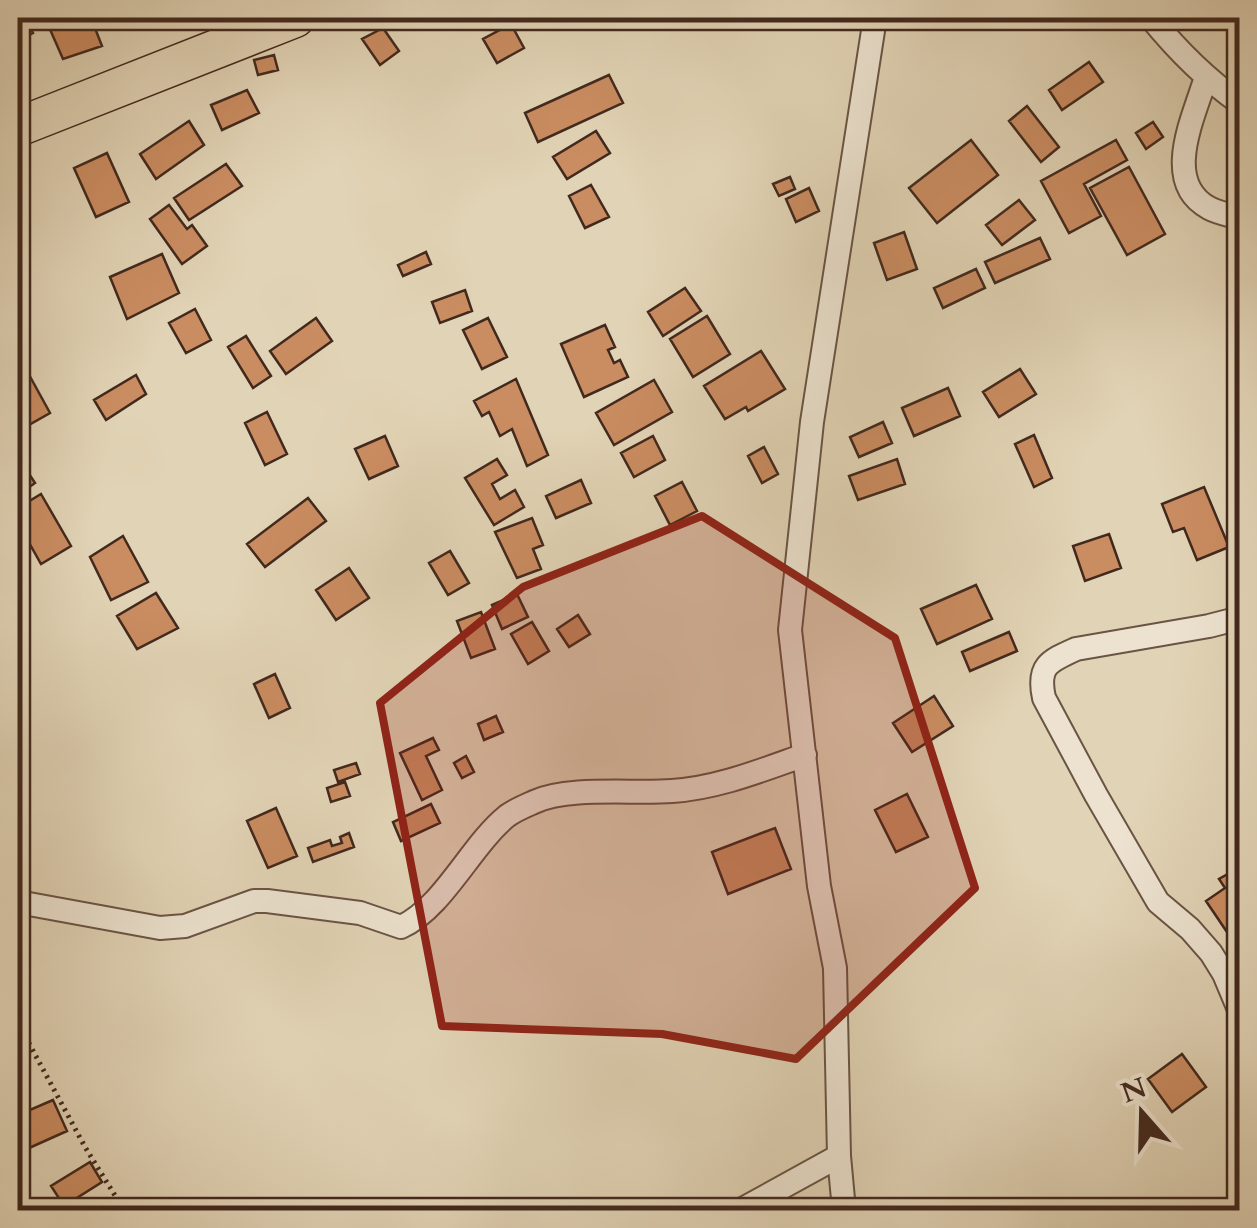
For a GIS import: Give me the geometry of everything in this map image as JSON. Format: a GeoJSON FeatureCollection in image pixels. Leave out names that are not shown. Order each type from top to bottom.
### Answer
{"type":"FeatureCollection","features":[{"type":"Feature","properties":{"kind":"main road"},"geometry":{"type":"LineString","coordinates":[[18,127],[295,18]]}},
{"type":"Feature","properties":{"kind":"street"},"geometry":{"type":"LineString","coordinates":[[844,1210],[835,968],[819,886],[790,630],[812,422],[875,18]]}},
{"type":"Feature","properties":{"kind":"street"},"geometry":{"type":"LineString","coordinates":[[1151,18],[1171,43],[1239,107]]}},
{"type":"Feature","properties":{"kind":"street"},"geometry":{"type":"LineString","coordinates":[[1206,77],[1186,144],[1183,167],[1188,190],[1209,208],[1240,218]]}},
{"type":"Feature","properties":{"kind":"street"},"geometry":{"type":"LineString","coordinates":[[1240,618],[1076,649],[1043,669],[1040,683],[1044,698],[1096,795],[1158,902],[1190,929],[1210,953],[1240,1012]]}},
{"type":"Feature","properties":{"kind":"street"},"geometry":{"type":"LineString","coordinates":[[18,902],[160,928],[186,926],[254,901],[266,901],[360,913],[401,927],[433,902],[508,815],[539,799],[576,794],[674,792],[726,782],[805,756]]}},
{"type":"Feature","properties":{"kind":"street"},"geometry":{"type":"LineString","coordinates":[[741,1210],[839,1156]]}},
{"type":"Feature","properties":{"kind":"path"},"geometry":{"type":"LineString","coordinates":[[18,1023],[124,1210]]}},
{"type":"Feature","properties":{"kind":"highlighted area"},"geometry":{"type":"Polygon","coordinates":[[[702,516],[895,638],[975,888],[796,1059],[662,1034],[442,1026],[380,703],[523,587],[702,516]]]}},
{"type":"Feature","properties":{"kind":"building"},"geometry":{"type":"Polygon","coordinates":[[[18,18],[25,18],[33,33],[18,41],[18,18]]]}},
{"type":"Feature","properties":{"kind":"building"},"geometry":{"type":"Polygon","coordinates":[[[45,18],[91,18],[102,46],[63,59],[45,18]]]}},
{"type":"Feature","properties":{"kind":"building"},"geometry":{"type":"Polygon","coordinates":[[[540,18],[569,18],[544,28],[540,18]]]}},
{"type":"Feature","properties":{"kind":"building"},"geometry":{"type":"Polygon","coordinates":[[[511,24],[524,48],[497,63],[483,39],[511,24]]]}},
{"type":"Feature","properties":{"kind":"building"},"geometry":{"type":"Polygon","coordinates":[[[383,28],[399,51],[380,65],[362,39],[383,28]]]}},
{"type":"Feature","properties":{"kind":"building"},"geometry":{"type":"Polygon","coordinates":[[[274,55],[278,70],[258,75],[254,60],[274,55]]]}},
{"type":"Feature","properties":{"kind":"building"},"geometry":{"type":"Polygon","coordinates":[[[1089,62],[1103,82],[1062,110],[1049,90],[1089,62]]]}},
{"type":"Feature","properties":{"kind":"building"},"geometry":{"type":"Polygon","coordinates":[[[609,75],[623,103],[538,142],[525,113],[609,75]]]}},
{"type":"Feature","properties":{"kind":"building"},"geometry":{"type":"Polygon","coordinates":[[[247,90],[259,113],[222,130],[211,105],[247,90]]]}},
{"type":"Feature","properties":{"kind":"building"},"geometry":{"type":"Polygon","coordinates":[[[1027,106],[1059,147],[1041,162],[1009,121],[1027,106]]]}},
{"type":"Feature","properties":{"kind":"building"},"geometry":{"type":"Polygon","coordinates":[[[189,121],[204,145],[156,179],[140,154],[189,121]]]}},
{"type":"Feature","properties":{"kind":"building"},"geometry":{"type":"Polygon","coordinates":[[[1153,122],[1163,137],[1146,149],[1136,133],[1153,122]]]}},
{"type":"Feature","properties":{"kind":"building"},"geometry":{"type":"Polygon","coordinates":[[[596,131],[610,153],[567,179],[553,157],[596,131]]]}},
{"type":"Feature","properties":{"kind":"building"},"geometry":{"type":"Polygon","coordinates":[[[971,140],[998,175],[937,223],[909,188],[971,140]]]}},
{"type":"Feature","properties":{"kind":"building"},"geometry":{"type":"Polygon","coordinates":[[[1116,140],[1127,160],[1084,184],[1101,216],[1069,233],[1041,181],[1116,140]]]}},
{"type":"Feature","properties":{"kind":"building"},"geometry":{"type":"Polygon","coordinates":[[[107,153],[129,202],[96,217],[74,168],[107,153]]]}},
{"type":"Feature","properties":{"kind":"building"},"geometry":{"type":"Polygon","coordinates":[[[226,164],[242,186],[189,220],[174,198],[226,164]]]}},
{"type":"Feature","properties":{"kind":"building"},"geometry":{"type":"Polygon","coordinates":[[[1129,167],[1165,234],[1127,255],[1090,188],[1129,167]]]}},
{"type":"Feature","properties":{"kind":"building"},"geometry":{"type":"Polygon","coordinates":[[[790,177],[795,189],[779,196],[773,184],[790,177]]]}},
{"type":"Feature","properties":{"kind":"building"},"geometry":{"type":"Polygon","coordinates":[[[591,185],[609,217],[585,228],[569,196],[591,185]]]}},
{"type":"Feature","properties":{"kind":"building"},"geometry":{"type":"Polygon","coordinates":[[[809,188],[819,211],[796,222],[786,199],[809,188]]]}},
{"type":"Feature","properties":{"kind":"building"},"geometry":{"type":"Polygon","coordinates":[[[1019,200],[1035,220],[1002,245],[986,225],[1019,200]]]}},
{"type":"Feature","properties":{"kind":"building"},"geometry":{"type":"Polygon","coordinates":[[[169,205],[187,229],[192,225],[207,246],[182,264],[150,219],[169,205]]]}},
{"type":"Feature","properties":{"kind":"building"},"geometry":{"type":"Polygon","coordinates":[[[904,232],[917,269],[887,280],[874,243],[904,232]]]}},
{"type":"Feature","properties":{"kind":"building"},"geometry":{"type":"Polygon","coordinates":[[[1040,238],[1050,259],[995,283],[985,262],[1040,238]]]}},
{"type":"Feature","properties":{"kind":"building"},"geometry":{"type":"Polygon","coordinates":[[[426,252],[431,264],[403,276],[398,265],[426,252]]]}},
{"type":"Feature","properties":{"kind":"building"},"geometry":{"type":"Polygon","coordinates":[[[162,254],[179,293],[127,319],[110,277],[162,254]]]}},
{"type":"Feature","properties":{"kind":"building"},"geometry":{"type":"Polygon","coordinates":[[[976,269],[985,288],[943,308],[934,288],[976,269]]]}},
{"type":"Feature","properties":{"kind":"building"},"geometry":{"type":"Polygon","coordinates":[[[685,288],[701,311],[663,336],[648,312],[685,288]]]}},
{"type":"Feature","properties":{"kind":"building"},"geometry":{"type":"Polygon","coordinates":[[[465,290],[472,311],[440,323],[432,302],[465,290]]]}},
{"type":"Feature","properties":{"kind":"building"},"geometry":{"type":"Polygon","coordinates":[[[195,309],[211,340],[186,353],[169,323],[195,309]]]}},
{"type":"Feature","properties":{"kind":"building"},"geometry":{"type":"Polygon","coordinates":[[[707,316],[730,354],[693,377],[670,339],[707,316]]]}},
{"type":"Feature","properties":{"kind":"building"},"geometry":{"type":"Polygon","coordinates":[[[316,318],[332,341],[286,374],[270,351],[316,318]]]}},
{"type":"Feature","properties":{"kind":"building"},"geometry":{"type":"Polygon","coordinates":[[[488,318],[507,357],[482,369],[463,330],[488,318]]]}},
{"type":"Feature","properties":{"kind":"building"},"geometry":{"type":"Polygon","coordinates":[[[605,325],[615,347],[608,350],[614,363],[620,360],[628,377],[584,397],[561,344],[605,325]]]}},
{"type":"Feature","properties":{"kind":"building"},"geometry":{"type":"Polygon","coordinates":[[[246,336],[271,376],[253,388],[228,347],[246,336]]]}},
{"type":"Feature","properties":{"kind":"building"},"geometry":{"type":"Polygon","coordinates":[[[761,351],[785,389],[748,411],[746,407],[725,419],[704,386],[761,351]]]}},
{"type":"Feature","properties":{"kind":"building"},"geometry":{"type":"Polygon","coordinates":[[[1020,369],[1036,394],[999,417],[983,392],[1020,369]]]}},
{"type":"Feature","properties":{"kind":"building"},"geometry":{"type":"Polygon","coordinates":[[[27,371],[50,413],[18,431],[18,376],[27,371]]]}},
{"type":"Feature","properties":{"kind":"building"},"geometry":{"type":"Polygon","coordinates":[[[136,375],[146,394],[106,420],[94,400],[136,375]]]}},
{"type":"Feature","properties":{"kind":"building"},"geometry":{"type":"Polygon","coordinates":[[[516,379],[548,455],[527,466],[512,429],[500,436],[489,412],[482,416],[474,401],[516,379]]]}},
{"type":"Feature","properties":{"kind":"building"},"geometry":{"type":"Polygon","coordinates":[[[654,380],[672,412],[614,445],[596,413],[654,380]]]}},
{"type":"Feature","properties":{"kind":"building"},"geometry":{"type":"Polygon","coordinates":[[[948,388],[960,416],[914,436],[902,408],[948,388]]]}},
{"type":"Feature","properties":{"kind":"building"},"geometry":{"type":"Polygon","coordinates":[[[267,412],[287,454],[265,465],[245,423],[267,412]]]}},
{"type":"Feature","properties":{"kind":"building"},"geometry":{"type":"Polygon","coordinates":[[[883,422],[892,443],[859,457],[850,437],[883,422]]]}},
{"type":"Feature","properties":{"kind":"building"},"geometry":{"type":"Polygon","coordinates":[[[1034,435],[1052,478],[1034,487],[1015,444],[1034,435]]]}},
{"type":"Feature","properties":{"kind":"building"},"geometry":{"type":"Polygon","coordinates":[[[385,436],[398,466],[369,479],[355,449],[385,436]]]}},
{"type":"Feature","properties":{"kind":"building"},"geometry":{"type":"Polygon","coordinates":[[[653,436],[665,460],[634,477],[621,453],[653,436]]]}},
{"type":"Feature","properties":{"kind":"building"},"geometry":{"type":"Polygon","coordinates":[[[764,447],[778,474],[762,483],[748,456],[764,447]]]}},
{"type":"Feature","properties":{"kind":"building"},"geometry":{"type":"Polygon","coordinates":[[[18,457],[35,483],[18,495],[18,457]]]}},
{"type":"Feature","properties":{"kind":"building"},"geometry":{"type":"Polygon","coordinates":[[[497,459],[507,475],[492,484],[500,499],[515,490],[524,507],[494,525],[465,478],[497,459]]]}},
{"type":"Feature","properties":{"kind":"building"},"geometry":{"type":"Polygon","coordinates":[[[897,459],[905,484],[858,500],[849,476],[897,459]]]}},
{"type":"Feature","properties":{"kind":"building"},"geometry":{"type":"Polygon","coordinates":[[[581,480],[591,503],[556,518],[546,496],[581,480]]]}},
{"type":"Feature","properties":{"kind":"building"},"geometry":{"type":"Polygon","coordinates":[[[682,482],[697,511],[670,525],[655,496],[682,482]]]}},
{"type":"Feature","properties":{"kind":"building"},"geometry":{"type":"Polygon","coordinates":[[[1204,487],[1229,547],[1197,560],[1184,528],[1173,532],[1162,504],[1204,487]]]}},
{"type":"Feature","properties":{"kind":"building"},"geometry":{"type":"Polygon","coordinates":[[[41,494],[71,546],[41,564],[18,523],[18,508],[41,494]]]}},
{"type":"Feature","properties":{"kind":"building"},"geometry":{"type":"Polygon","coordinates":[[[308,498],[326,521],[265,567],[247,544],[308,498]]]}},
{"type":"Feature","properties":{"kind":"building"},"geometry":{"type":"Polygon","coordinates":[[[532,518],[543,545],[533,549],[541,569],[517,578],[495,532],[532,518]]]}},
{"type":"Feature","properties":{"kind":"building"},"geometry":{"type":"Polygon","coordinates":[[[1109,534],[1121,568],[1085,581],[1073,546],[1109,534]]]}},
{"type":"Feature","properties":{"kind":"building"},"geometry":{"type":"Polygon","coordinates":[[[123,536],[148,582],[111,600],[90,557],[123,536]]]}},
{"type":"Feature","properties":{"kind":"building"},"geometry":{"type":"Polygon","coordinates":[[[450,551],[469,583],[448,595],[429,563],[450,551]]]}},
{"type":"Feature","properties":{"kind":"building"},"geometry":{"type":"Polygon","coordinates":[[[349,568],[369,598],[336,620],[316,590],[349,568]]]}},
{"type":"Feature","properties":{"kind":"building"},"geometry":{"type":"Polygon","coordinates":[[[976,585],[992,619],[937,644],[921,609],[976,585]]]}},
{"type":"Feature","properties":{"kind":"building"},"geometry":{"type":"Polygon","coordinates":[[[156,593],[178,628],[137,649],[117,616],[156,593]]]}},
{"type":"Feature","properties":{"kind":"building"},"geometry":{"type":"Polygon","coordinates":[[[517,594],[528,617],[502,629],[492,605],[517,594]]]}},
{"type":"Feature","properties":{"kind":"building"},"geometry":{"type":"Polygon","coordinates":[[[481,612],[495,649],[471,658],[457,621],[481,612]]]}},
{"type":"Feature","properties":{"kind":"building"},"geometry":{"type":"Polygon","coordinates":[[[578,615],[590,634],[569,647],[557,629],[578,615]]]}},
{"type":"Feature","properties":{"kind":"building"},"geometry":{"type":"Polygon","coordinates":[[[532,622],[549,651],[528,664],[511,634],[532,622]]]}},
{"type":"Feature","properties":{"kind":"building"},"geometry":{"type":"Polygon","coordinates":[[[1009,632],[1017,651],[970,671],[962,652],[1009,632]]]}},
{"type":"Feature","properties":{"kind":"building"},"geometry":{"type":"Polygon","coordinates":[[[275,674],[290,708],[269,718],[254,684],[275,674]]]}},
{"type":"Feature","properties":{"kind":"building"},"geometry":{"type":"Polygon","coordinates":[[[934,696],[953,726],[912,752],[893,723],[934,696]]]}},
{"type":"Feature","properties":{"kind":"building"},"geometry":{"type":"Polygon","coordinates":[[[496,716],[503,732],[484,740],[478,724],[496,716]]]}},
{"type":"Feature","properties":{"kind":"building"},"geometry":{"type":"Polygon","coordinates":[[[433,738],[439,750],[426,756],[442,790],[422,800],[400,753],[433,738]]]}},
{"type":"Feature","properties":{"kind":"building"},"geometry":{"type":"Polygon","coordinates":[[[466,756],[474,772],[462,778],[454,763],[466,756]]]}},
{"type":"Feature","properties":{"kind":"building"},"geometry":{"type":"Polygon","coordinates":[[[356,763],[360,774],[338,782],[334,770],[356,763]]]}},
{"type":"Feature","properties":{"kind":"building"},"geometry":{"type":"Polygon","coordinates":[[[345,782],[350,796],[331,802],[327,788],[345,782]]]}},
{"type":"Feature","properties":{"kind":"building"},"geometry":{"type":"Polygon","coordinates":[[[907,794],[928,837],[896,852],[875,810],[907,794]]]}},
{"type":"Feature","properties":{"kind":"building"},"geometry":{"type":"Polygon","coordinates":[[[431,804],[440,823],[401,841],[393,822],[431,804]]]}},
{"type":"Feature","properties":{"kind":"building"},"geometry":{"type":"Polygon","coordinates":[[[276,808],[297,856],[268,868],[247,821],[276,808]]]}},
{"type":"Feature","properties":{"kind":"building"},"geometry":{"type":"Polygon","coordinates":[[[775,828],[791,869],[728,894],[712,852],[775,828]]]}},
{"type":"Feature","properties":{"kind":"building"},"geometry":{"type":"Polygon","coordinates":[[[349,833],[354,847],[313,862],[308,848],[330,840],[332,846],[342,843],[340,837],[349,833]]]}},
{"type":"Feature","properties":{"kind":"building"},"geometry":{"type":"Polygon","coordinates":[[[1233,871],[1240,880],[1240,929],[1229,935],[1206,901],[1225,888],[1219,879],[1233,871]]]}},
{"type":"Feature","properties":{"kind":"building"},"geometry":{"type":"Polygon","coordinates":[[[1182,1054],[1206,1087],[1172,1112],[1148,1079],[1182,1054]]]}},
{"type":"Feature","properties":{"kind":"building"},"geometry":{"type":"Polygon","coordinates":[[[53,1100],[67,1131],[18,1153],[18,1138],[22,1136],[18,1115],[53,1100]]]}},
{"type":"Feature","properties":{"kind":"building"},"geometry":{"type":"Polygon","coordinates":[[[90,1162],[102,1182],[64,1206],[51,1186],[90,1162]]]}}]}
